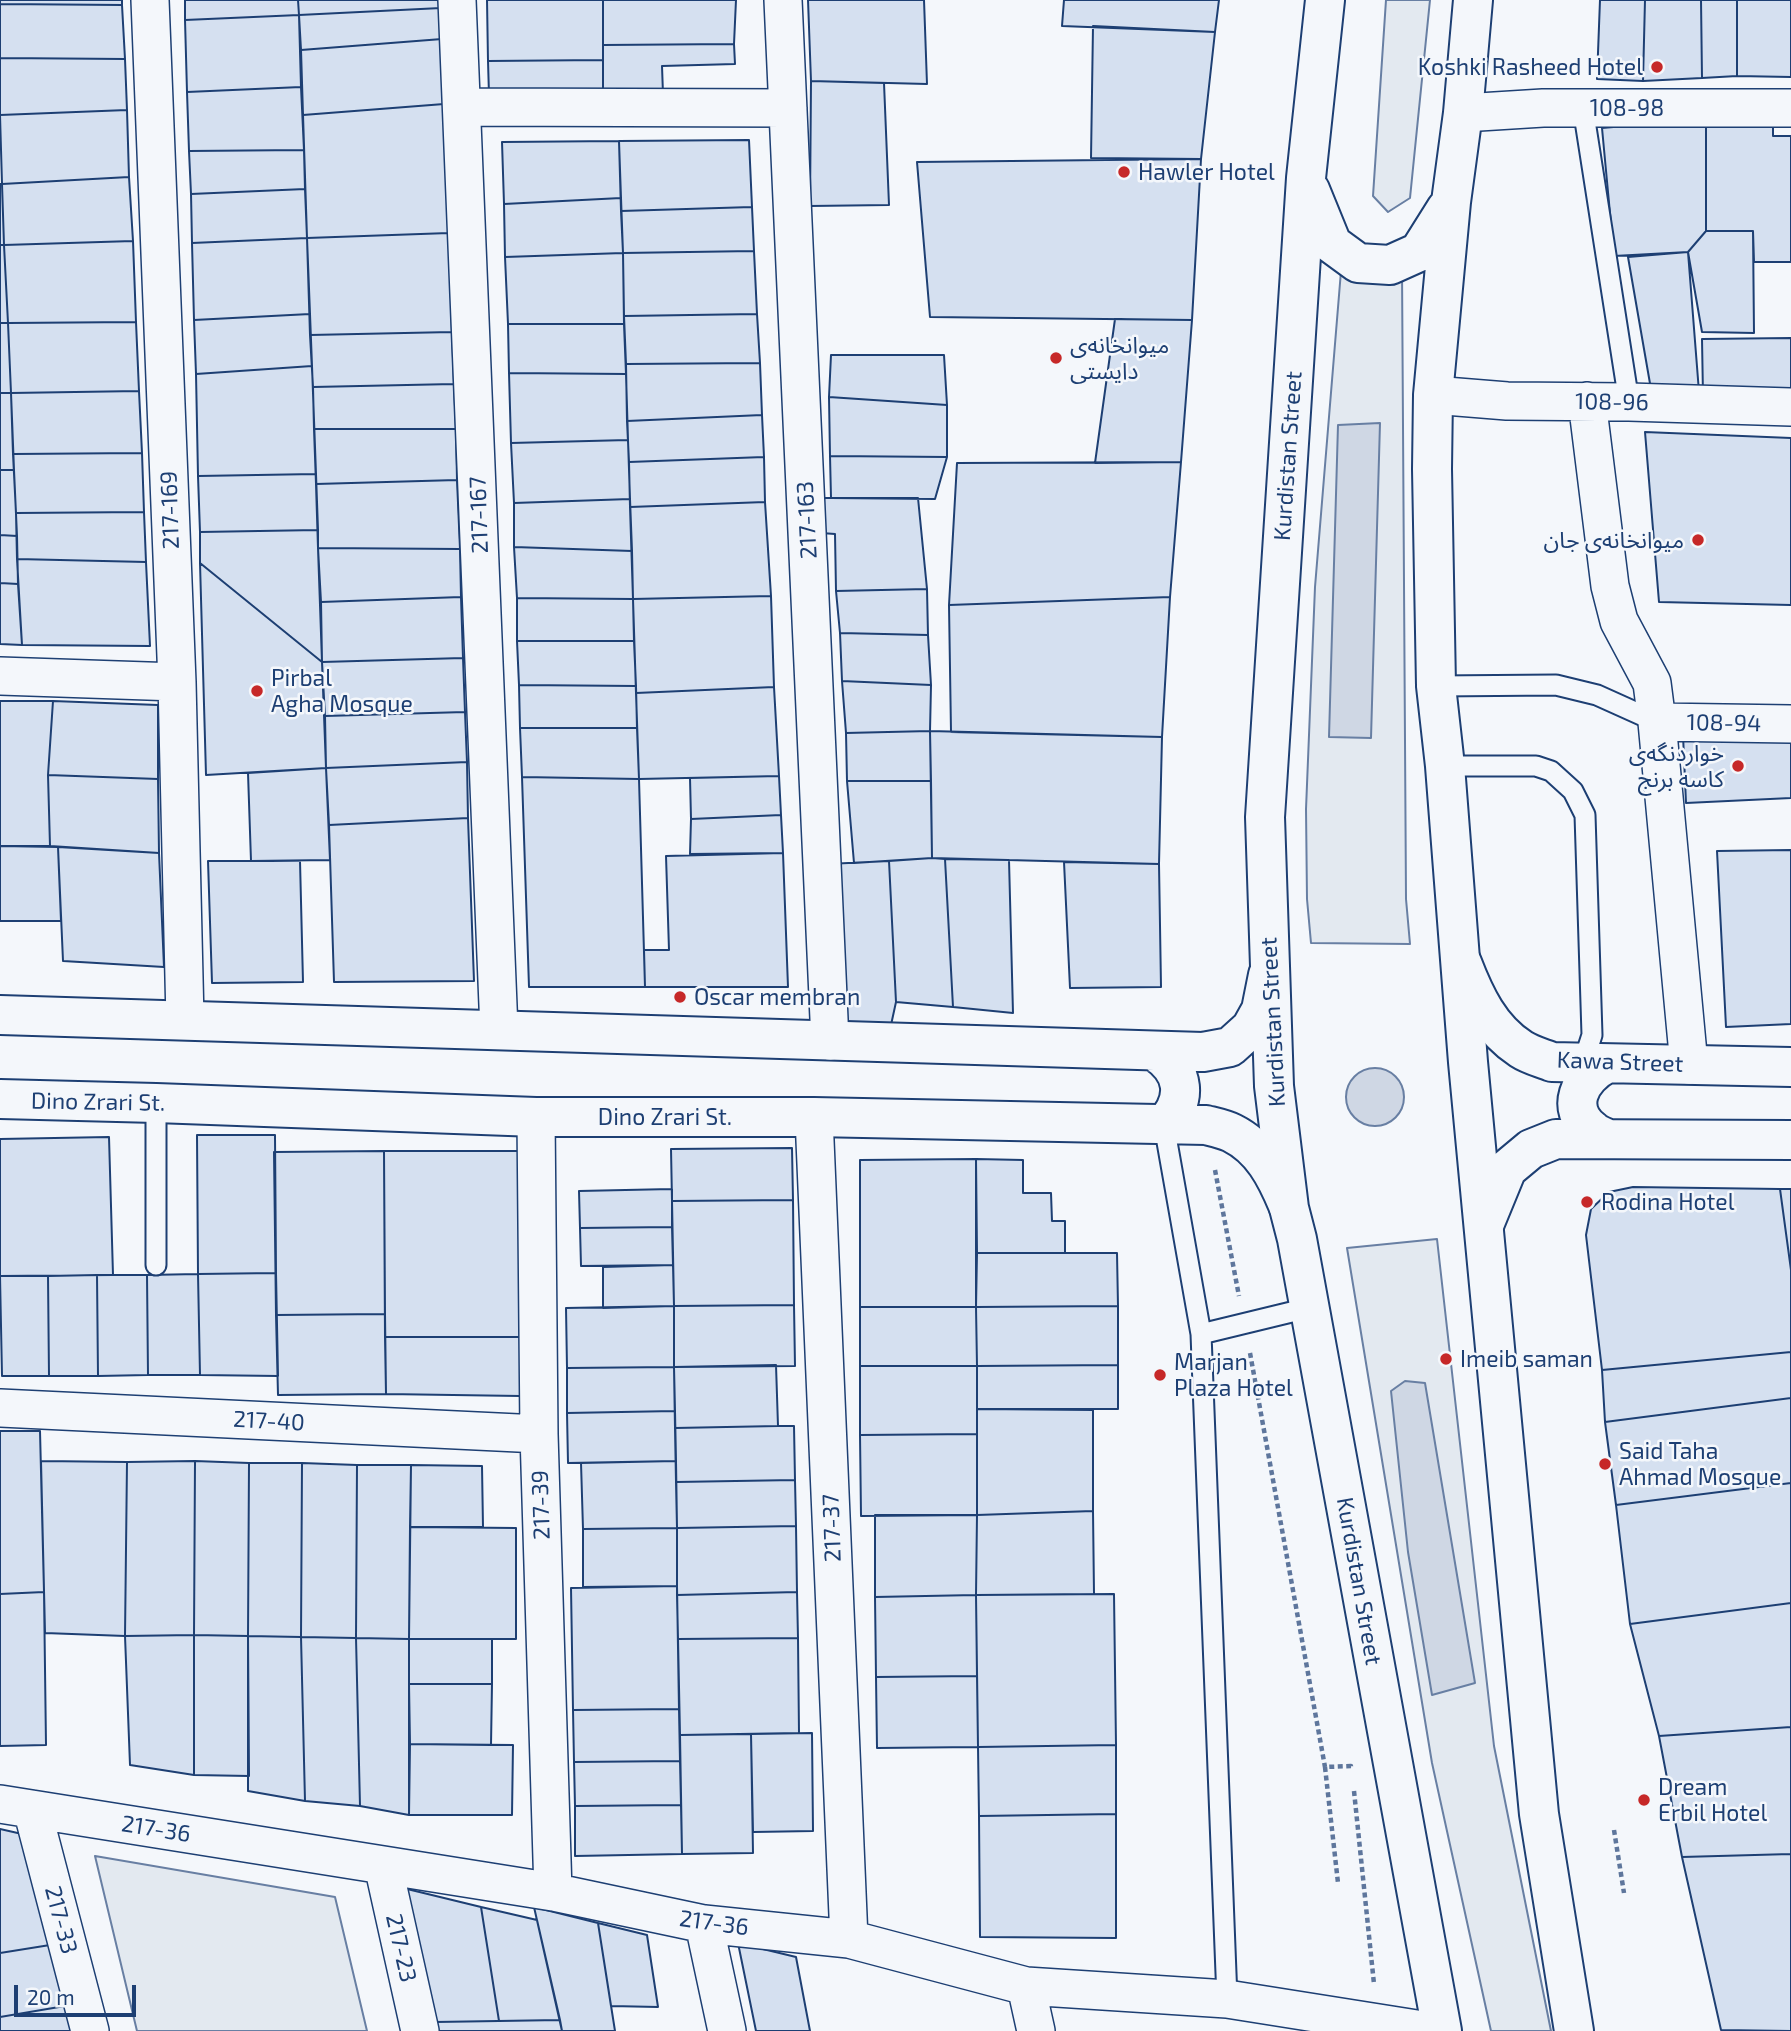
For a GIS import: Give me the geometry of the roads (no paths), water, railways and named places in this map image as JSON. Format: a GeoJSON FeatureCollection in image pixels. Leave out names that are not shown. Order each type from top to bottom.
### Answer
{"type":"FeatureCollection","features":[{"type":"Feature","properties":{"kind":"main road","name":"Kurdistan Street"},"geometry":{"type":"LineString","coordinates":[[1325,0],[1306,178],[1265,817],[1274,1086],[1289,1208],[1442,2031]]}},
{"type":"Feature","properties":{"kind":"main road"},"geometry":{"type":"LineString","coordinates":[[1473,0],[1433,395],[1436,686],[1539,1814],[1574,2031]]}},
{"type":"Feature","properties":{"kind":"main road"},"geometry":{"type":"LineString","coordinates":[[1306,178],[1332,244],[1358,263],[1390,265],[1419,252],[1451,202]]}},
{"type":"Feature","properties":{"kind":"main road","name":"Kawa Street"},"geometry":{"type":"LineString","coordinates":[[1460,958],[1474,995],[1494,1026],[1522,1050],[1552,1062],[1791,1067]]}},
{"type":"Feature","properties":{"kind":"main road"},"geometry":{"type":"LineString","coordinates":[[0,1015],[1203,1052],[1230,1048],[1251,1028],[1261,1010],[1269,969]]}},
{"type":"Feature","properties":{"kind":"main road"},"geometry":{"type":"LineString","coordinates":[[1156,1052],[1168,1061],[1176,1072],[1180,1087],[1174,1114],[1164,1125]]}},
{"type":"Feature","properties":{"kind":"main road"},"geometry":{"type":"LineString","coordinates":[[1595,1064],[1594,1070],[1580,1088],[1579,1112],[1584,1123],[1606,1138]]}},
{"type":"Feature","properties":{"kind":"main road","name":"Dino Zrari St."},"geometry":{"type":"LineString","coordinates":[[0,1099],[536,1117],[814,1117],[1206,1125],[1233,1133],[1256,1150],[1274,1172],[1289,1208]]}},
{"type":"Feature","properties":{"kind":"main road"},"geometry":{"type":"LineString","coordinates":[[1484,1225],[1507,1169],[1531,1149],[1556,1139],[1791,1140]]}},
{"type":"Feature","properties":{"kind":"street","name":"217-169"},"geometry":{"type":"LineString","coordinates":[[150,0],[177,682],[185,1020]]}},
{"type":"Feature","properties":{"kind":"street","name":"217-167"},"geometry":{"type":"LineString","coordinates":[[457,0],[499,1030]]}},
{"type":"Feature","properties":{"kind":"street","name":"217-163"},"geometry":{"type":"LineString","coordinates":[[783,0],[830,1041]]}},
{"type":"Feature","properties":{"kind":"street"},"geometry":{"type":"LineString","coordinates":[[461,107],[788,108]]}},
{"type":"Feature","properties":{"kind":"street","name":"108-98"},"geometry":{"type":"LineString","coordinates":[[1463,113],[1543,108],[1791,108]]}},
{"type":"Feature","properties":{"kind":"street","name":"108-96"},"geometry":{"type":"LineString","coordinates":[[1433,395],[1507,401],[1791,407]]}},
{"type":"Feature","properties":{"kind":"street"},"geometry":{"type":"LineString","coordinates":[[1587,401],[1610,586],[1619,621],[1652,682],[1689,1065]]}},
{"type":"Feature","properties":{"kind":"street"},"geometry":{"type":"LineString","coordinates":[[0,676],[177,682]]}},
{"type":"Feature","properties":{"kind":"street","name":"108-94"},"geometry":{"type":"LineString","coordinates":[[1657,722],[1791,724]]}},
{"type":"Feature","properties":{"kind":"street","name":"217-39"},"geometry":{"type":"LineString","coordinates":[[536,1117],[539,1434],[553,1892]]}},
{"type":"Feature","properties":{"kind":"street","name":"217-37"},"geometry":{"type":"LineString","coordinates":[[814,1117],[849,1939]]}},
{"type":"Feature","properties":{"kind":"street","name":"217-40"},"geometry":{"type":"LineString","coordinates":[[0,1408],[539,1434]]}},
{"type":"Feature","properties":{"kind":"street","name":"217-36"},"geometry":{"type":"LineString","coordinates":[[16,1806],[553,1892],[704,1924],[849,1939],[1026,1986],[1227,1999],[1429,2031]]}},
{"type":"Feature","properties":{"kind":"street","name":"217-33"},"geometry":{"type":"LineString","coordinates":[[16,1806],[90,2031]]}},
{"type":"Feature","properties":{"kind":"street","name":"217-23"},"geometry":{"type":"LineString","coordinates":[[383,1865],[420,2031]]}},
{"type":"Feature","properties":{"kind":"street"},"geometry":{"type":"LineString","coordinates":[[704,1924],[727,2031]]}},
{"type":"Feature","properties":{"kind":"street"},"geometry":{"type":"LineString","coordinates":[[1026,1986],[1036,2031]]}},
{"type":"Feature","properties":{"kind":"lane"},"geometry":{"type":"LineString","coordinates":[[1583,108],[1629,402]]}},
{"type":"Feature","properties":{"kind":"lane"},"geometry":{"type":"LineString","coordinates":[[1436,686],[1556,685],[1597,695],[1657,722]]}},
{"type":"Feature","properties":{"kind":"lane"},"geometry":{"type":"LineString","coordinates":[[1445,766],[1536,766],[1551,771],[1573,791],[1585,816],[1595,1064]]}},
{"type":"Feature","properties":{"kind":"lane"},"geometry":{"type":"LineString","coordinates":[[156,1103],[156,1265]]}},
{"type":"Feature","properties":{"kind":"lane"},"geometry":{"type":"LineString","coordinates":[[1164,1125],[1201,1334],[1227,1999]]}},
{"type":"Feature","properties":{"kind":"lane"},"geometry":{"type":"LineString","coordinates":[[1201,1334],[1308,1308]]}},
{"type":"Feature","properties":{"kind":"place","name":"Koshki Rasheed Hotel"},"geometry":{"type":"Point","coordinates":[1657,67]}},
{"type":"Feature","properties":{"kind":"place","name":"Hawler Hotel"},"geometry":{"type":"Point","coordinates":[1124,172]}},
{"type":"Feature","properties":{"kind":"place","name":"میوانخانەی دایستی"},"geometry":{"type":"Point","coordinates":[1056,358]}},
{"type":"Feature","properties":{"kind":"place","name":"میوانخانەی جان"},"geometry":{"type":"Point","coordinates":[1698,540]}},
{"type":"Feature","properties":{"kind":"place","name":"Pirbal Agha Mosque"},"geometry":{"type":"Point","coordinates":[257,691]}},
{"type":"Feature","properties":{"kind":"place","name":"خواردنگەی کاسە برنج"},"geometry":{"type":"Point","coordinates":[1738,766]}},
{"type":"Feature","properties":{"kind":"place","name":"Oscar membran"},"geometry":{"type":"Point","coordinates":[680,997]}},
{"type":"Feature","properties":{"kind":"place","name":"Rodina Hotel"},"geometry":{"type":"Point","coordinates":[1587,1202]}},
{"type":"Feature","properties":{"kind":"place","name":"Imeib saman"},"geometry":{"type":"Point","coordinates":[1446,1359]}},
{"type":"Feature","properties":{"kind":"place","name":"Marjan Plaza Hotel"},"geometry":{"type":"Point","coordinates":[1160,1375]}},
{"type":"Feature","properties":{"kind":"place","name":"Said Taha Ahmad Mosque"},"geometry":{"type":"Point","coordinates":[1605,1464]}},
{"type":"Feature","properties":{"kind":"place","name":"Dream Erbil Hotel"},"geometry":{"type":"Point","coordinates":[1644,1800]}}]}
